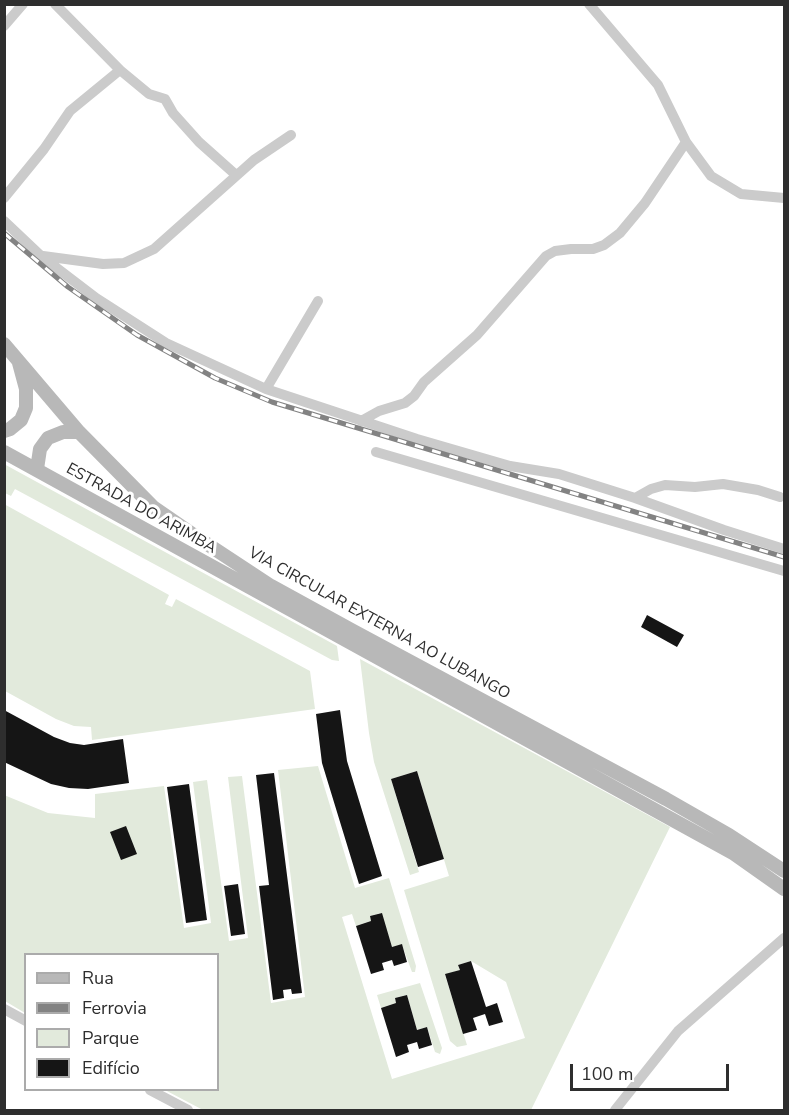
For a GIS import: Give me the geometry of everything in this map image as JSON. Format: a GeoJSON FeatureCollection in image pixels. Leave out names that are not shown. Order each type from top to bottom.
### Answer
{"type":"FeatureCollection","features":[{"type":"Feature","properties":{"kind":"main road","name":"VIA CIRCULAR EXTERNA AO LUBANGO"},"geometry":{"type":"LineString","coordinates":[[4,344],[80,432],[153,507],[198,538],[272,586],[729,835],[784,871]]}},
{"type":"Feature","properties":{"kind":"main road"},"geometry":{"type":"LineString","coordinates":[[4,431],[21,420],[26,408],[26,389],[18,360]]}},
{"type":"Feature","properties":{"kind":"main road"},"geometry":{"type":"LineString","coordinates":[[37,469],[40,448],[48,438],[63,432],[80,432]]}},
{"type":"Feature","properties":{"kind":"main road","name":"ESTRADA DO ARIMBA"},"geometry":{"type":"LineString","coordinates":[[4,452],[262,594]]}},
{"type":"Feature","properties":{"kind":"main road","name":"VIA CIRCULAR EXTERNA AO LUBANGO"},"geometry":{"type":"LineString","coordinates":[[262,594],[733,854],[784,889]]}},
{"type":"Feature","properties":{"kind":"street"},"geometry":{"type":"LineString","coordinates":[[4,26],[23,4]]}},
{"type":"Feature","properties":{"kind":"street"},"geometry":{"type":"LineString","coordinates":[[55,4],[120,70],[149,94],[165,99],[173,113],[199,142],[236,175]]}},
{"type":"Feature","properties":{"kind":"street"},"geometry":{"type":"LineString","coordinates":[[589,4],[658,85],[686,142],[711,176],[741,194],[784,198]]}},
{"type":"Feature","properties":{"kind":"street"},"geometry":{"type":"LineString","coordinates":[[4,198],[44,149],[70,111],[120,70]]}},
{"type":"Feature","properties":{"kind":"street"},"geometry":{"type":"LineString","coordinates":[[41,256],[103,264],[124,264],[154,249],[254,159],[291,135]]}},
{"type":"Feature","properties":{"kind":"street"},"geometry":{"type":"LineString","coordinates":[[361,421],[379,411],[405,403],[414,396],[424,382],[492,320],[546,255],[555,251],[593,249],[604,245],[620,233],[645,202],[686,142]]}},
{"type":"Feature","properties":{"kind":"street"},"geometry":{"type":"LineString","coordinates":[[4,221],[41,256],[96,298],[166,343],[266,389],[361,421],[510,466],[559,474],[784,549]]}},
{"type":"Feature","properties":{"kind":"street"},"geometry":{"type":"LineString","coordinates":[[266,389],[318,301]]}},
{"type":"Feature","properties":{"kind":"street"},"geometry":{"type":"LineString","coordinates":[[376,452],[784,571]]}},
{"type":"Feature","properties":{"kind":"street"},"geometry":{"type":"LineString","coordinates":[[635,498],[651,489],[665,485],[694,487],[723,484],[758,490],[780,497]]}},
{"type":"Feature","properties":{"kind":"street"},"geometry":{"type":"LineString","coordinates":[[615,1110],[678,1031],[784,938]]}},
{"type":"Feature","properties":{"kind":"street"},"geometry":{"type":"LineString","coordinates":[[4,1009],[24,1020]]}},
{"type":"Feature","properties":{"kind":"street"},"geometry":{"type":"LineString","coordinates":[[154,1091],[188,1110]]}},
{"type":"Feature","properties":{"kind":"green space"},"geometry":{"type":"Polygon","coordinates":[[[4,464],[337,646],[339,661],[332,660],[15,489],[11,496],[5,493],[4,464]]]}},
{"type":"Feature","properties":{"kind":"green space"},"geometry":{"type":"Polygon","coordinates":[[[4,504],[169,595],[165,604],[172,607],[176,599],[310,671],[315,709],[92,740],[91,727],[74,726],[56,719],[5,691],[4,504]]]}},
{"type":"Feature","properties":{"kind":"green space"},"geometry":{"type":"Polygon","coordinates":[[[360,659],[670,827],[531,1110],[203,1110],[167,1091],[219,1091],[219,953],[24,953],[24,1012],[5,1001],[4,795],[48,813],[95,818],[95,794],[164,786],[184,928],[211,923],[193,782],[207,780],[229,941],[248,938],[228,777],[242,776],[271,1003],[305,997],[278,770],[318,766],[355,888],[389,878],[416,966],[415,972],[412,972],[402,945],[392,947],[381,913],[370,916],[371,921],[356,926],[352,914],[342,917],[392,1079],[525,1038],[506,982],[471,961],[458,965],[460,970],[445,975],[467,1045],[457,1047],[450,1041],[404,890],[449,876],[417,771],[391,779],[419,872],[410,875],[374,762],[360,659]]]}},
{"type":"Feature","properties":{"kind":"green space"},"geometry":{"type":"Polygon","coordinates":[[[420,983],[442,1048],[440,1054],[435,1052],[427,1027],[417,1030],[407,995],[395,998],[396,1003],[381,1008],[377,995],[420,983]]]}},
{"type":"Feature","properties":{"kind":"building"},"geometry":{"type":"Polygon","coordinates":[[[647,615],[684,635],[677,647],[641,627],[647,615]]]}},
{"type":"Feature","properties":{"kind":"building"},"geometry":{"type":"Polygon","coordinates":[[[4,710],[70,743],[84,745],[123,739],[129,783],[88,789],[69,788],[51,784],[4,762],[4,710]]]}},
{"type":"Feature","properties":{"kind":"building"},"geometry":{"type":"Polygon","coordinates":[[[340,710],[347,761],[382,876],[359,884],[322,763],[316,714],[340,710]]]}},
{"type":"Feature","properties":{"kind":"building"},"geometry":{"type":"Polygon","coordinates":[[[417,771],[444,859],[418,867],[391,779],[417,771]]]}},
{"type":"Feature","properties":{"kind":"building"},"geometry":{"type":"Polygon","coordinates":[[[274,773],[302,993],[292,994],[291,989],[283,990],[284,998],[273,1000],[259,886],[269,885],[256,775],[274,773]]]}},
{"type":"Feature","properties":{"kind":"building"},"geometry":{"type":"Polygon","coordinates":[[[189,784],[207,920],[186,923],[167,787],[189,784]]]}},
{"type":"Feature","properties":{"kind":"building"},"geometry":{"type":"Polygon","coordinates":[[[126,826],[137,854],[121,860],[110,832],[126,826]]]}},
{"type":"Feature","properties":{"kind":"building"},"geometry":{"type":"Polygon","coordinates":[[[238,884],[245,934],[231,936],[224,886],[238,884]]]}},
{"type":"Feature","properties":{"kind":"building"},"geometry":{"type":"Polygon","coordinates":[[[382,913],[392,947],[402,944],[407,962],[394,966],[392,960],[382,963],[384,970],[371,974],[356,926],[371,921],[370,916],[382,913]]]}},
{"type":"Feature","properties":{"kind":"building"},"geometry":{"type":"Polygon","coordinates":[[[471,961],[486,1007],[497,1003],[503,1022],[489,1026],[485,1014],[473,1018],[477,1030],[463,1034],[445,974],[460,970],[458,965],[471,961]]]}},
{"type":"Feature","properties":{"kind":"building"},"geometry":{"type":"Polygon","coordinates":[[[407,995],[417,1030],[427,1027],[432,1045],[419,1049],[417,1042],[407,1045],[409,1052],[396,1057],[381,1008],[396,1003],[395,998],[407,995]]]}},
{"type":"Feature","properties":{"kind":"railway"},"geometry":{"type":"LineString","coordinates":[[4,233],[68,287],[137,335],[215,378],[272,402],[784,557]]}}]}
